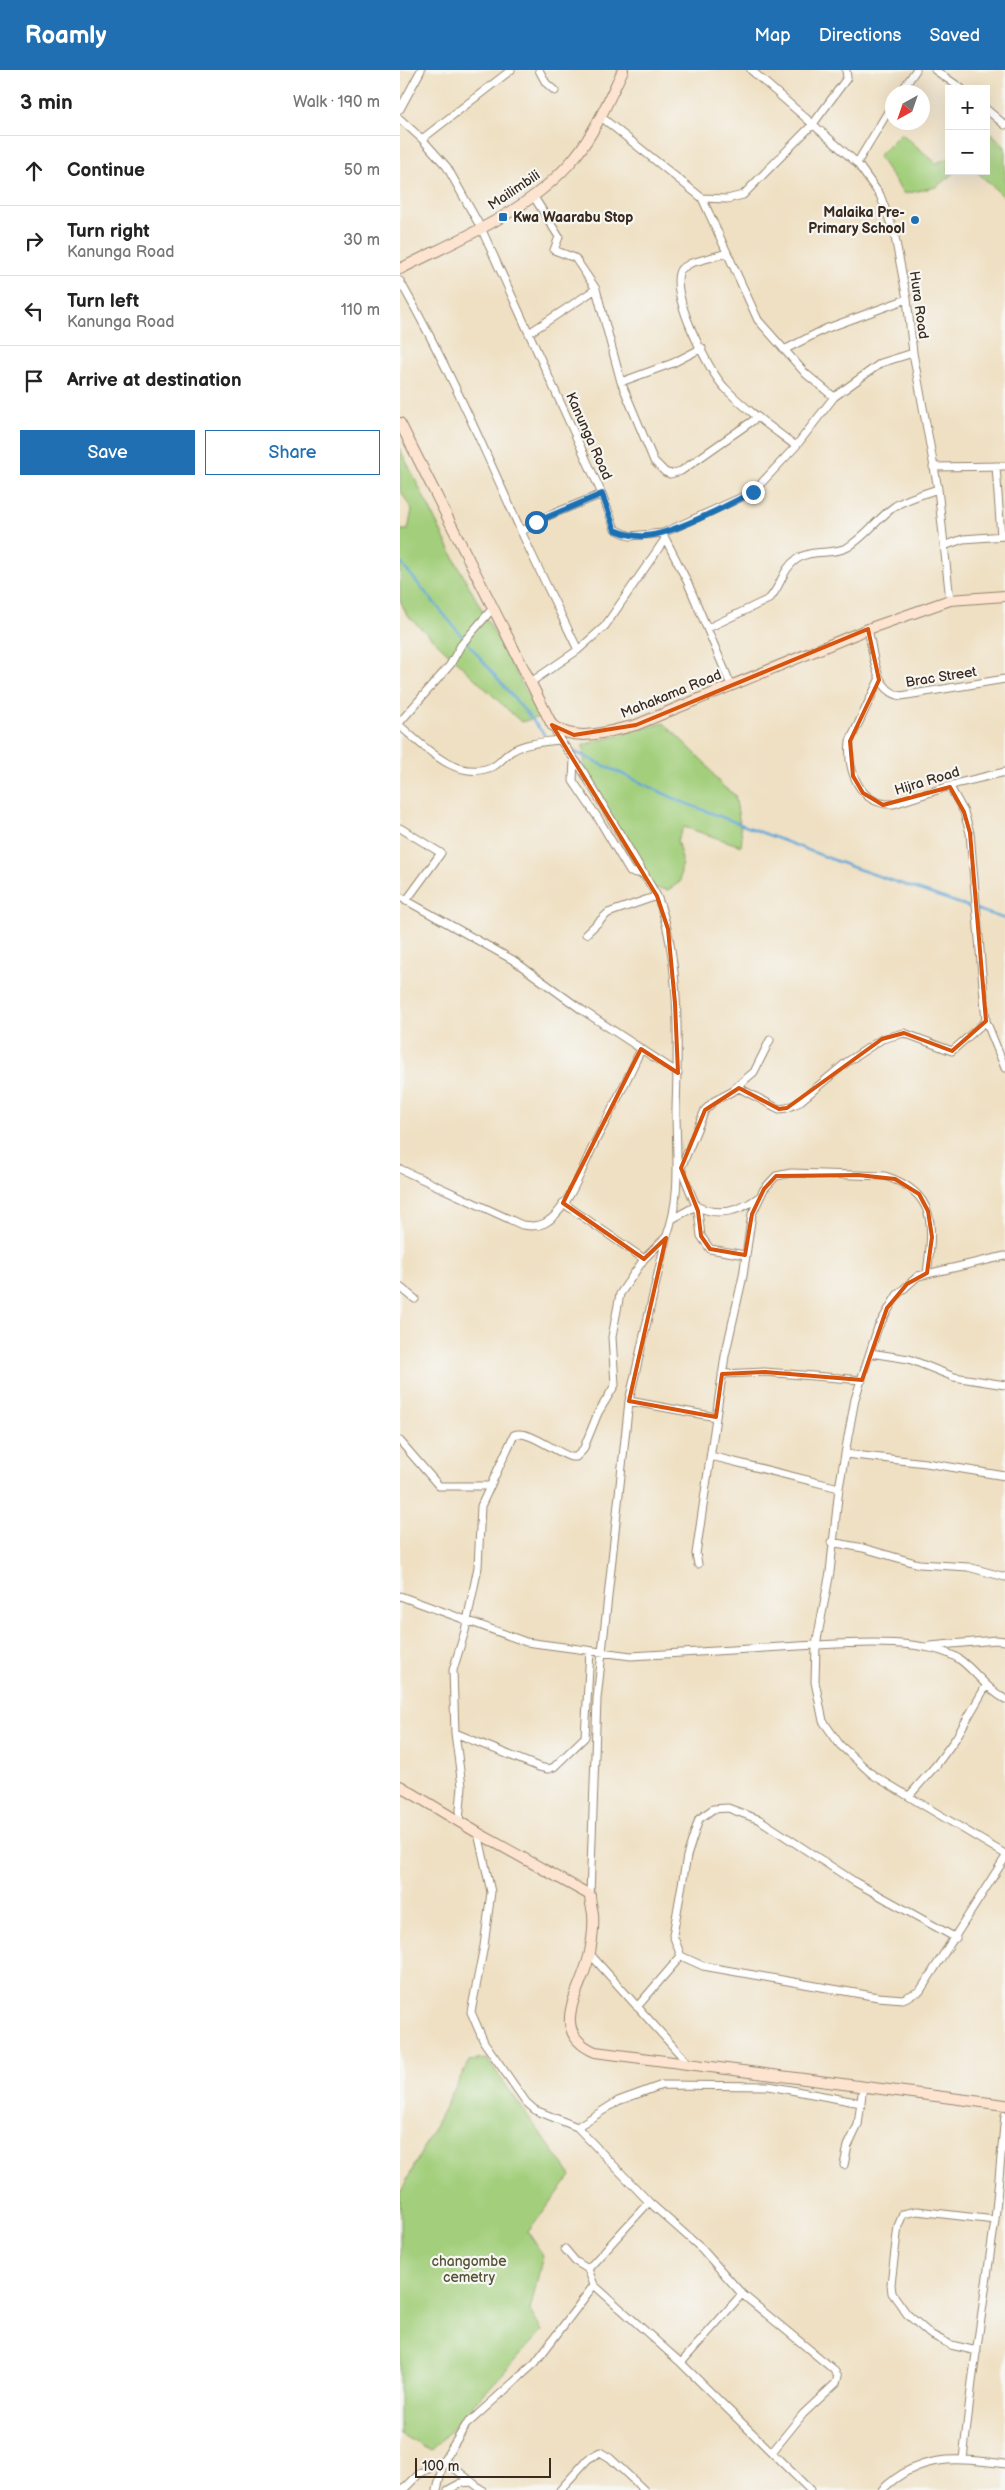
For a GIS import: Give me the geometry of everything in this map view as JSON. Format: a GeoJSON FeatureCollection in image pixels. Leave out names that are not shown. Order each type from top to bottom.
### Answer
{"type":"FeatureCollection","features":[{"type":"Feature","properties":{"kind":"street"},"geometry":{"type":"LineString","coordinates":[[400,109],[421,70]]}},
{"type":"Feature","properties":{"kind":"street"},"geometry":{"type":"LineString","coordinates":[[422,138],[511,70]]}},
{"type":"Feature","properties":{"kind":"street"},"geometry":{"type":"LineString","coordinates":[[539,70],[546,83],[555,91]]}},
{"type":"Feature","properties":{"kind":"street","name":"Mailimbili"},"geometry":{"type":"LineString","coordinates":[[400,269],[481,228],[534,197],[576,156],[600,116],[623,70]]}},
{"type":"Feature","properties":{"kind":"street","name":"Hura Road"},"geometry":{"type":"LineString","coordinates":[[751,70],[857,163],[880,195],[894,232],[907,299],[913,354],[938,489],[950,600]]}},
{"type":"Feature","properties":{"kind":"street"},"geometry":{"type":"LineString","coordinates":[[702,198],[728,199],[744,195],[813,124],[847,78],[846,70]]}},
{"type":"Feature","properties":{"kind":"street"},"geometry":{"type":"LineString","coordinates":[[906,85],[916,70]]}},
{"type":"Feature","properties":{"kind":"street"},"geometry":{"type":"LineString","coordinates":[[935,70],[956,85]]}},
{"type":"Feature","properties":{"kind":"street"},"geometry":{"type":"LineString","coordinates":[[990,112],[1004,122]]}},
{"type":"Feature","properties":{"kind":"street"},"geometry":{"type":"LineString","coordinates":[[600,116],[702,198],[758,320],[806,374],[834,397]]}},
{"type":"Feature","properties":{"kind":"street"},"geometry":{"type":"LineString","coordinates":[[857,163],[885,117]]}},
{"type":"Feature","properties":{"kind":"street","name":"Kanunga Road"},"geometry":{"type":"LineString","coordinates":[[400,119],[422,138],[447,167],[481,228],[602,494],[615,530],[630,536],[664,536],[753,492],[796,446],[834,397],[881,363],[913,354]]}},
{"type":"Feature","properties":{"kind":"street"},"geometry":{"type":"LineString","coordinates":[[534,197],[559,237],[554,250],[575,258],[596,289],[621,382],[654,461],[665,472],[670,474],[688,467],[758,417]]}},
{"type":"Feature","properties":{"kind":"street"},"geometry":{"type":"LineString","coordinates":[[728,252],[684,266],[678,273],[677,280],[683,313],[720,383],[758,417],[796,446]]}},
{"type":"Feature","properties":{"kind":"street"},"geometry":{"type":"LineString","coordinates":[[400,282],[421,319],[482,442],[521,532],[578,650]]}},
{"type":"Feature","properties":{"kind":"street"},"geometry":{"type":"LineString","coordinates":[[529,333],[596,289]]}},
{"type":"Feature","properties":{"kind":"street"},"geometry":{"type":"LineString","coordinates":[[784,350],[825,329],[907,299]]}},
{"type":"Feature","properties":{"kind":"street"},"geometry":{"type":"LineString","coordinates":[[621,382],[673,363],[702,348]]}},
{"type":"Feature","properties":{"kind":"street"},"geometry":{"type":"LineString","coordinates":[[400,423],[552,725],[658,896],[668,929],[675,1003],[678,1073],[677,1185],[672,1219],[629,1400],[597,1699],[590,1895],[593,1915],[590,1954],[580,1977],[569,2021],[570,2030],[578,2042],[595,2052],[686,2062],[1005,2105]]}},
{"type":"Feature","properties":{"kind":"street"},"geometry":{"type":"LineString","coordinates":[[944,546],[963,539],[1003,536],[996,466]]}},
{"type":"Feature","properties":{"kind":"street"},"geometry":{"type":"LineString","coordinates":[[933,467],[1005,466]]}},
{"type":"Feature","properties":{"kind":"street"},"geometry":{"type":"LineString","coordinates":[[708,628],[769,598],[777,591],[780,579],[788,565],[798,558],[814,552],[834,552],[847,548],[895,506],[938,489]]}},
{"type":"Feature","properties":{"kind":"street"},"geometry":{"type":"LineString","coordinates":[[521,532],[546,517],[602,494]]}},
{"type":"Feature","properties":{"kind":"street"},"geometry":{"type":"LineString","coordinates":[[531,682],[578,650],[605,626],[664,536]]}},
{"type":"Feature","properties":{"kind":"street"},"geometry":{"type":"LineString","coordinates":[[664,536],[708,628],[731,685]]}},
{"type":"Feature","properties":{"kind":"street","name":"Mahakama Road"},"geometry":{"type":"LineString","coordinates":[[552,725],[563,732],[574,735],[636,725],[868,629],[950,600],[1005,596]]}},
{"type":"Feature","properties":{"kind":"street"},"geometry":{"type":"LineString","coordinates":[[400,722],[450,665],[461,645],[493,608]]}},
{"type":"Feature","properties":{"kind":"street"},"geometry":{"type":"LineString","coordinates":[[868,629],[879,680]]}},
{"type":"Feature","properties":{"kind":"street","name":"Brac Street"},"geometry":{"type":"LineString","coordinates":[[879,680],[887,690],[901,696],[1005,679]]}},
{"type":"Feature","properties":{"kind":"street","name":"Hijra Road"},"geometry":{"type":"LineString","coordinates":[[879,680],[850,741],[849,763],[857,784],[868,797],[883,805],[894,804],[1005,772]]}},
{"type":"Feature","properties":{"kind":"street"},"geometry":{"type":"LineString","coordinates":[[400,726],[442,761],[459,768],[478,770],[494,766],[512,751],[539,742],[560,740]]}},
{"type":"Feature","properties":{"kind":"street"},"geometry":{"type":"LineString","coordinates":[[574,758],[573,781],[598,818],[630,872],[645,874]]}},
{"type":"Feature","properties":{"kind":"street"},"geometry":{"type":"LineString","coordinates":[[950,788],[964,812],[970,833],[986,1021],[1005,1068]]}},
{"type":"Feature","properties":{"kind":"street"},"geometry":{"type":"LineString","coordinates":[[400,828],[441,853],[403,899],[513,960],[678,1073]]}},
{"type":"Feature","properties":{"kind":"street"},"geometry":{"type":"LineString","coordinates":[[586,934],[608,913],[658,896]]}},
{"type":"Feature","properties":{"kind":"street"},"geometry":{"type":"LineString","coordinates":[[681,1168],[705,1110],[714,1101],[739,1088],[778,1109],[788,1108],[798,1103],[847,1062],[882,1039],[904,1033],[952,1051],[986,1021]]}},
{"type":"Feature","properties":{"kind":"street"},"geometry":{"type":"LineString","coordinates":[[729,1094],[754,1072],[770,1040]]}},
{"type":"Feature","properties":{"kind":"street"},"geometry":{"type":"LineString","coordinates":[[400,1169],[522,1225],[534,1226],[546,1222],[563,1203],[613,1112],[641,1049]]}},
{"type":"Feature","properties":{"kind":"street"},"geometry":{"type":"LineString","coordinates":[[676,1155],[696,1206],[701,1236],[710,1248],[745,1255]]}},
{"type":"Feature","properties":{"kind":"street"},"geometry":{"type":"LineString","coordinates":[[698,1564],[696,1554],[722,1374],[743,1276],[752,1214],[761,1196],[776,1176],[791,1173],[886,1176],[895,1179],[919,1194],[928,1211],[932,1236],[927,1273]]}},
{"type":"Feature","properties":{"kind":"street"},"geometry":{"type":"LineString","coordinates":[[696,1206],[709,1212],[726,1213],[741,1209],[761,1196]]}},
{"type":"Feature","properties":{"kind":"street"},"geometry":{"type":"LineString","coordinates":[[563,1203],[644,1259]]}},
{"type":"Feature","properties":{"kind":"street"},"geometry":{"type":"LineString","coordinates":[[672,1219],[696,1206]]}},
{"type":"Feature","properties":{"kind":"street"},"geometry":{"type":"LineString","coordinates":[[459,1821],[462,1786],[455,1733],[453,1670],[467,1622],[478,1567],[481,1506],[511,1439],[518,1433],[530,1434],[546,1446],[571,1458],[580,1454],[583,1450],[598,1413],[615,1384],[612,1337],[620,1294],[644,1259],[666,1238]]}},
{"type":"Feature","properties":{"kind":"street"},"geometry":{"type":"LineString","coordinates":[[1005,1256],[927,1273],[907,1284],[887,1308],[878,1327],[855,1399],[838,1488],[831,1542],[830,1572],[816,1645],[815,1682],[823,1721],[840,1745],[873,1775],[1005,1854]]}},
{"type":"Feature","properties":{"kind":"street"},"geometry":{"type":"LineString","coordinates":[[400,1288],[415,1298]]}},
{"type":"Feature","properties":{"kind":"street"},"geometry":{"type":"LineString","coordinates":[[870,1353],[909,1359],[954,1377],[1005,1385]]}},
{"type":"Feature","properties":{"kind":"street"},"geometry":{"type":"LineString","coordinates":[[722,1374],[765,1372],[862,1380]]}},
{"type":"Feature","properties":{"kind":"street"},"geometry":{"type":"LineString","coordinates":[[629,1400],[716,1417]]}},
{"type":"Feature","properties":{"kind":"street"},"geometry":{"type":"LineString","coordinates":[[400,1440],[439,1486],[490,1486]]}},
{"type":"Feature","properties":{"kind":"street"},"geometry":{"type":"LineString","coordinates":[[845,1454],[926,1463],[1005,1476]]}},
{"type":"Feature","properties":{"kind":"street"},"geometry":{"type":"LineString","coordinates":[[711,1456],[838,1488]]}},
{"type":"Feature","properties":{"kind":"street"},"geometry":{"type":"LineString","coordinates":[[831,1542],[863,1548],[919,1564],[968,1567],[1005,1578]]}},
{"type":"Feature","properties":{"kind":"street"},"geometry":{"type":"LineString","coordinates":[[400,1596],[526,1642],[631,1656],[816,1645],[930,1646],[996,1640],[1005,1641]]}},
{"type":"Feature","properties":{"kind":"street"},"geometry":{"type":"LineString","coordinates":[[930,1646],[960,1660],[986,1686],[1005,1699]]}},
{"type":"Feature","properties":{"kind":"street"},"geometry":{"type":"LineString","coordinates":[[455,1733],[540,1767],[548,1769],[554,1767],[585,1738],[590,1651]]}},
{"type":"Feature","properties":{"kind":"street"},"geometry":{"type":"LineString","coordinates":[[909,1796],[951,1744],[986,1686]]}},
{"type":"Feature","properties":{"kind":"street"},"geometry":{"type":"LineString","coordinates":[[400,1786],[478,1833],[590,1895]]}},
{"type":"Feature","properties":{"kind":"street"},"geometry":{"type":"LineString","coordinates":[[956,1938],[855,1882],[760,1820],[728,1808],[713,1809],[699,1819],[687,1856],[673,1935],[681,1956],[703,1966],[878,1997],[903,1999],[920,1991],[956,1938],[1005,1858]]}},
{"type":"Feature","properties":{"kind":"street"},"geometry":{"type":"LineString","coordinates":[[478,1833],[491,1892],[484,1946],[471,2012],[484,2042],[526,2102],[535,2110],[577,2127],[649,2202],[702,2249],[742,2294],[838,2376],[836,2383],[798,2420],[773,2451]]}},
{"type":"Feature","properties":{"kind":"street"},"geometry":{"type":"LineString","coordinates":[[590,1954],[686,2062]]}},
{"type":"Feature","properties":{"kind":"street"},"geometry":{"type":"LineString","coordinates":[[637,2007],[681,1956]]}},
{"type":"Feature","properties":{"kind":"street"},"geometry":{"type":"LineString","coordinates":[[577,2127],[618,2101],[662,2085],[769,2086],[860,2103]]}},
{"type":"Feature","properties":{"kind":"street"},"geometry":{"type":"LineString","coordinates":[[844,2164],[848,2146],[858,2125],[863,2086]]}},
{"type":"Feature","properties":{"kind":"street"},"geometry":{"type":"LineString","coordinates":[[963,2459],[995,2220],[1005,2115]]}},
{"type":"Feature","properties":{"kind":"street"},"geometry":{"type":"LineString","coordinates":[[588,2269],[649,2202]]}},
{"type":"Feature","properties":{"kind":"street"},"geometry":{"type":"LineString","coordinates":[[977,2351],[951,2345],[930,2334],[916,2323],[897,2302],[890,2284],[898,2226],[903,2214],[917,2211],[995,2220]]}},
{"type":"Feature","properties":{"kind":"street"},"geometry":{"type":"LineString","coordinates":[[565,2249],[575,2261],[588,2269],[594,2285],[681,2363],[773,2451],[790,2472],[810,2490]]}},
{"type":"Feature","properties":{"kind":"street"},"geometry":{"type":"LineString","coordinates":[[437,2490],[444,2460],[466,2425],[535,2363],[594,2285]]}},
{"type":"Feature","properties":{"kind":"street"},"geometry":{"type":"LineString","coordinates":[[681,2363],[742,2294]]}},
{"type":"Feature","properties":{"kind":"street"},"geometry":{"type":"LineString","coordinates":[[560,2490],[588,2459],[600,2452],[610,2458],[644,2490]]}},
{"type":"Feature","properties":{"kind":"street"},"geometry":{"type":"LineString","coordinates":[[882,2490],[903,2472],[928,2462],[963,2459],[1005,2464]]}},
{"type":"Feature","properties":{"kind":"street"},"geometry":{"type":"LineString","coordinates":[[444,2460],[482,2490]]}},
{"type":"Feature","properties":{"kind":"street"},"geometry":{"type":"LineString","coordinates":[[403,2490],[419,2474],[444,2460]]}},
{"type":"Feature","properties":{"kind":"street"},"geometry":{"type":"LineString","coordinates":[[448,2490],[461,2483],[472,2482]]}},
{"type":"Feature","properties":{"kind":"highlighted area"},"geometry":{"type":"Polygon","coordinates":[[[868,629],[879,680],[850,741],[853,776],[863,793],[883,805],[950,787],[964,812],[970,833],[986,1021],[952,1051],[904,1033],[882,1039],[787,1108],[779,1109],[739,1088],[705,1110],[681,1168],[698,1211],[701,1236],[710,1249],[745,1255],[752,1214],[764,1189],[776,1176],[858,1175],[895,1179],[919,1194],[928,1211],[932,1237],[927,1273],[907,1284],[887,1308],[862,1380],[765,1372],[722,1374],[716,1417],[629,1401],[666,1238],[644,1259],[563,1203],[641,1049],[678,1073],[675,1003],[668,929],[657,896],[552,725],[574,735],[636,725],[868,629]]]}},
{"type":"Feature","properties":{"kind":"green space"},"geometry":{"type":"Polygon","coordinates":[[[990,131],[1005,147],[1005,198],[980,175],[990,175],[990,131]]]}},
{"type":"Feature","properties":{"kind":"green space"},"geometry":{"type":"Polygon","coordinates":[[[901,133],[936,163],[945,160],[945,175],[951,175],[936,187],[904,194],[878,156],[901,133]]]}},
{"type":"Feature","properties":{"kind":"green space"},"geometry":{"type":"Polygon","coordinates":[[[400,449],[457,564],[540,717],[521,722],[407,615],[400,600],[400,530],[408,530],[412,510],[400,490],[400,449]]]}},
{"type":"Feature","properties":{"kind":"green space"},"geometry":{"type":"Polygon","coordinates":[[[664,723],[705,763],[721,785],[735,795],[742,837],[741,846],[684,827],[677,840],[682,859],[680,882],[668,890],[653,888],[643,881],[586,780],[583,745],[664,723]]]}},
{"type":"Feature","properties":{"kind":"green space","name":"changombe cemetry"},"geometry":{"type":"Polygon","coordinates":[[[487,2059],[571,2176],[528,2232],[543,2255],[530,2311],[542,2331],[431,2451],[400,2434],[400,2193],[469,2061],[487,2059]]]}},
{"type":"Feature","properties":{"kind":"waterway"},"geometry":{"type":"LineString","coordinates":[[400,562],[544,734]]}},
{"type":"Feature","properties":{"kind":"waterway"},"geometry":{"type":"LineString","coordinates":[[575,752],[680,801],[852,867],[1005,919]]}},
{"type":"Feature","properties":{"kind":"place","name":"Kwa Waarabu Stop"},"geometry":{"type":"Point","coordinates":[503,217]}},
{"type":"Feature","properties":{"kind":"place","name":"Malaika Pre- Primary School"},"geometry":{"type":"Point","coordinates":[915,220]}},
{"type":"Feature","properties":{"kind":"route"},"geometry":{"type":"LineString","coordinates":[[536,522],[602,494],[615,530],[630,536],[645,536],[663,533],[753,492]]}}]}
